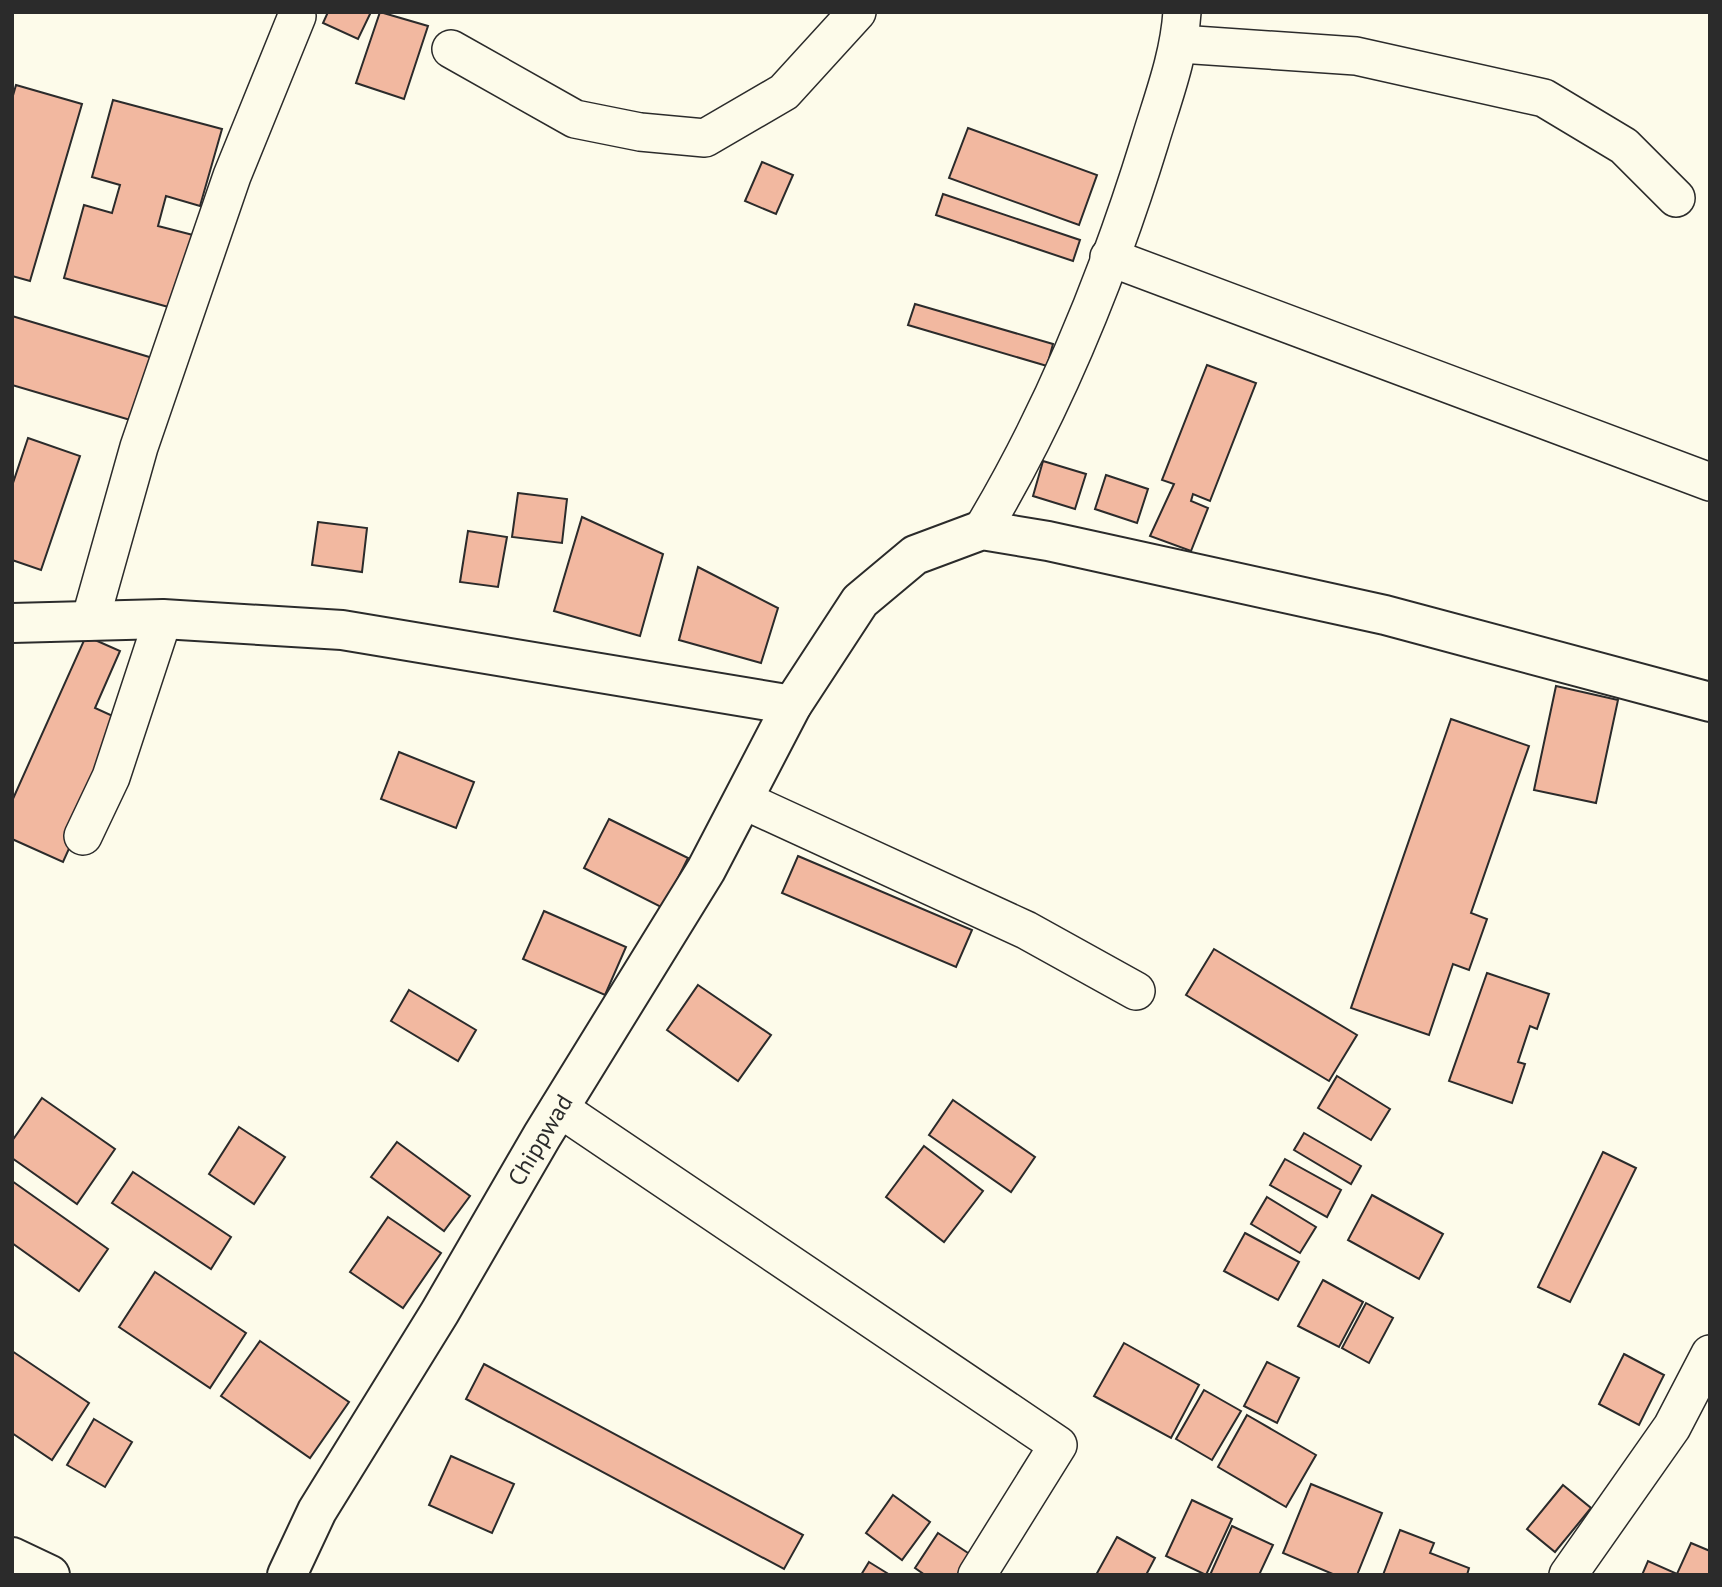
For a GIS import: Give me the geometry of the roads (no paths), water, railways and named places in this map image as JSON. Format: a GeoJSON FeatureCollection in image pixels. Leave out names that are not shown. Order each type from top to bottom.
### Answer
{"type":"FeatureCollection","features":[{"type":"Feature","properties":{"kind":"main road"},"geometry":{"type":"LineString","coordinates":[[982,530],[1048,541],[1385,615],[1710,702]]}},
{"type":"Feature","properties":{"kind":"main road","name":"Chippwad"},"geometry":{"type":"LineString","coordinates":[[287,1575],[317,1511],[440,1312],[559,1108],[706,870],[792,705],[860,601],[915,555],[982,530]]}},
{"type":"Feature","properties":{"kind":"main road"},"geometry":{"type":"LineString","coordinates":[[12,623],[163,619],[342,630],[792,705]]}},
{"type":"Feature","properties":{"kind":"main road"},"geometry":{"type":"LineString","coordinates":[[12,1557],[50,1575]]}},
{"type":"Feature","properties":{"kind":"street"},"geometry":{"type":"LineString","coordinates":[[451,49],[575,119],[640,132],[705,138],[784,92],[857,12]]}},
{"type":"Feature","properties":{"kind":"street"},"geometry":{"type":"LineString","coordinates":[[90,621],[139,447],[232,176],[297,16]]}},
{"type":"Feature","properties":{"kind":"street"},"geometry":{"type":"LineString","coordinates":[[982,530],[1035,439],[1110,257],[1128,211],[1181,28],[1356,56],[1544,98],[1624,146],[1675,198]]}},
{"type":"Feature","properties":{"kind":"street"},"geometry":{"type":"LineString","coordinates":[[1110,257],[1710,482]]}},
{"type":"Feature","properties":{"kind":"street"},"geometry":{"type":"LineString","coordinates":[[83,836],[111,777],[163,619]]}},
{"type":"Feature","properties":{"kind":"street"},"geometry":{"type":"LineString","coordinates":[[743,800],[1026,930],[1136,991]]}},
{"type":"Feature","properties":{"kind":"street"},"geometry":{"type":"LineString","coordinates":[[559,1108],[1058,1445],[977,1575]]}},
{"type":"Feature","properties":{"kind":"street"},"geometry":{"type":"LineString","coordinates":[[1568,1575],[1672,1427],[1710,1354]]}}]}
